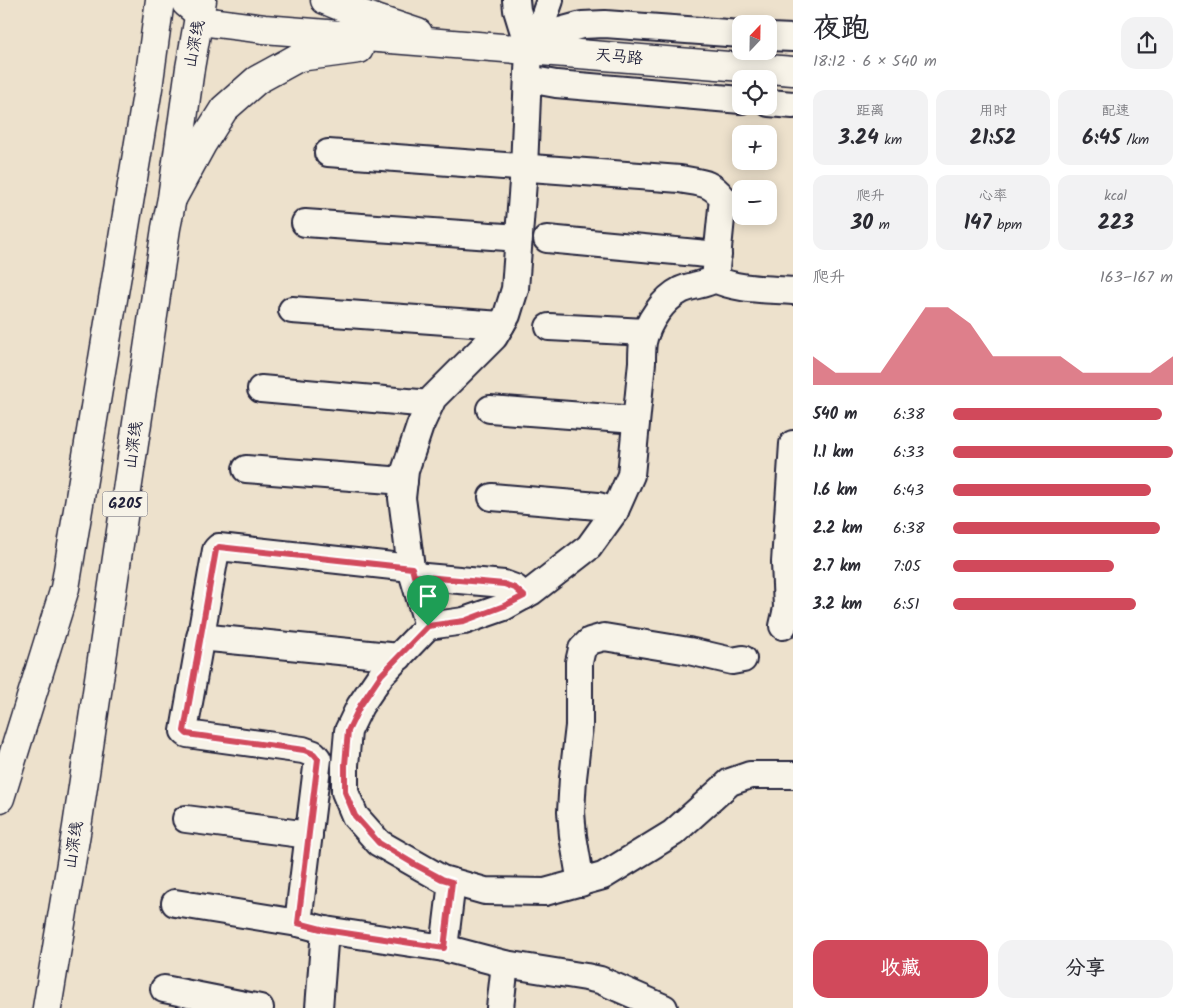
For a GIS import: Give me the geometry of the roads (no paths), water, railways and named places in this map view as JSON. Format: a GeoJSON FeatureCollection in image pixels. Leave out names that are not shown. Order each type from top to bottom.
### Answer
{"type":"FeatureCollection","features":[{"type":"Feature","properties":{"kind":"main road","name":"G205"},"geometry":{"type":"LineString","coordinates":[[0,798],[65,588],[148,88],[160,0]]}},
{"type":"Feature","properties":{"kind":"main road"},"geometry":{"type":"LineString","coordinates":[[325,0],[445,42]]}},
{"type":"Feature","properties":{"kind":"main road"},"geometry":{"type":"LineString","coordinates":[[148,88],[158,44],[167,27],[176,18],[188,14],[196,5],[249,18],[445,42]]}},
{"type":"Feature","properties":{"kind":"main road","name":"山深线"},"geometry":{"type":"LineString","coordinates":[[47,1008],[77,827],[172,198],[190,68],[196,5]]}},
{"type":"Feature","properties":{"kind":"main road"},"geometry":{"type":"LineString","coordinates":[[172,198],[224,109],[257,80],[299,57],[361,49],[445,42]]}},
{"type":"Feature","properties":{"kind":"main road","name":"天马路"},"geometry":{"type":"LineString","coordinates":[[445,42],[793,71]]}},
{"type":"Feature","properties":{"kind":"street"},"geometry":{"type":"LineString","coordinates":[[428,626],[413,572],[402,498],[405,471],[420,426],[433,398],[494,337],[507,315],[515,289],[524,168],[529,49],[517,10],[516,0]]}},
{"type":"Feature","properties":{"kind":"street"},"geometry":{"type":"LineString","coordinates":[[529,49],[542,23],[550,0]]}},
{"type":"Feature","properties":{"kind":"street"},"geometry":{"type":"LineString","coordinates":[[529,49],[556,32],[582,25],[605,24],[732,33]]}},
{"type":"Feature","properties":{"kind":"street"},"geometry":{"type":"LineString","coordinates":[[778,37],[793,38]]}},
{"type":"Feature","properties":{"kind":"street"},"geometry":{"type":"LineString","coordinates":[[528,79],[556,84],[732,99]]}},
{"type":"Feature","properties":{"kind":"street"},"geometry":{"type":"LineString","coordinates":[[777,104],[793,105]]}},
{"type":"Feature","properties":{"kind":"street"},"geometry":{"type":"LineString","coordinates":[[328,153],[680,179],[715,187],[723,198],[716,267],[707,283],[682,290],[673,296],[655,315],[646,332],[642,345],[631,474],[615,511],[589,547],[524,596],[504,606],[464,621],[428,626],[381,675],[360,706],[348,731],[345,792],[355,816],[379,843],[442,879],[485,891],[545,892],[603,876],[673,833],[730,782],[750,774],[793,775]]}},
{"type":"Feature","properties":{"kind":"street"},"geometry":{"type":"LineString","coordinates":[[305,223],[519,238]]}},
{"type":"Feature","properties":{"kind":"street"},"geometry":{"type":"LineString","coordinates":[[546,239],[716,267]]}},
{"type":"Feature","properties":{"kind":"street"},"geometry":{"type":"LineString","coordinates":[[716,267],[724,284],[793,291]]}},
{"type":"Feature","properties":{"kind":"street"},"geometry":{"type":"LineString","coordinates":[[292,310],[501,325]]}},
{"type":"Feature","properties":{"kind":"street"},"geometry":{"type":"LineString","coordinates":[[549,327],[646,332]]}},
{"type":"Feature","properties":{"kind":"street"},"geometry":{"type":"LineString","coordinates":[[262,389],[430,404]]}},
{"type":"Feature","properties":{"kind":"street"},"geometry":{"type":"LineString","coordinates":[[490,409],[636,420]]}},
{"type":"Feature","properties":{"kind":"street"},"geometry":{"type":"LineString","coordinates":[[783,626],[787,608],[786,562],[793,444]]}},
{"type":"Feature","properties":{"kind":"street"},"geometry":{"type":"LineString","coordinates":[[246,469],[404,481]]}},
{"type":"Feature","properties":{"kind":"street"},"geometry":{"type":"LineString","coordinates":[[492,497],[598,506],[615,511]]}},
{"type":"Feature","properties":{"kind":"street"},"geometry":{"type":"LineString","coordinates":[[298,923],[318,759],[314,754],[304,750],[187,734],[184,731],[216,550],[219,547],[504,584],[515,588],[524,596]]}},
{"type":"Feature","properties":{"kind":"street"},"geometry":{"type":"LineString","coordinates":[[200,637],[399,657]]}},
{"type":"Feature","properties":{"kind":"street"},"geometry":{"type":"LineString","coordinates":[[581,883],[571,812],[573,778],[580,726],[579,662],[582,649],[590,641],[604,637],[690,651],[732,661],[743,659]]}},
{"type":"Feature","properties":{"kind":"street"},"geometry":{"type":"LineString","coordinates":[[186,819],[309,835]]}},
{"type":"Feature","properties":{"kind":"street"},"geometry":{"type":"LineString","coordinates":[[444,948],[452,882]]}},
{"type":"Feature","properties":{"kind":"street"},"geometry":{"type":"LineString","coordinates":[[175,903],[298,923],[325,930],[444,948],[505,964],[593,978],[662,1008]]}},
{"type":"Feature","properties":{"kind":"street"},"geometry":{"type":"LineString","coordinates":[[319,1008],[325,930]]}},
{"type":"Feature","properties":{"kind":"street"},"geometry":{"type":"LineString","coordinates":[[500,1008],[505,964]]}},
{"type":"Feature","properties":{"kind":"street"},"geometry":{"type":"LineString","coordinates":[[164,990],[260,1008]]}}]}
